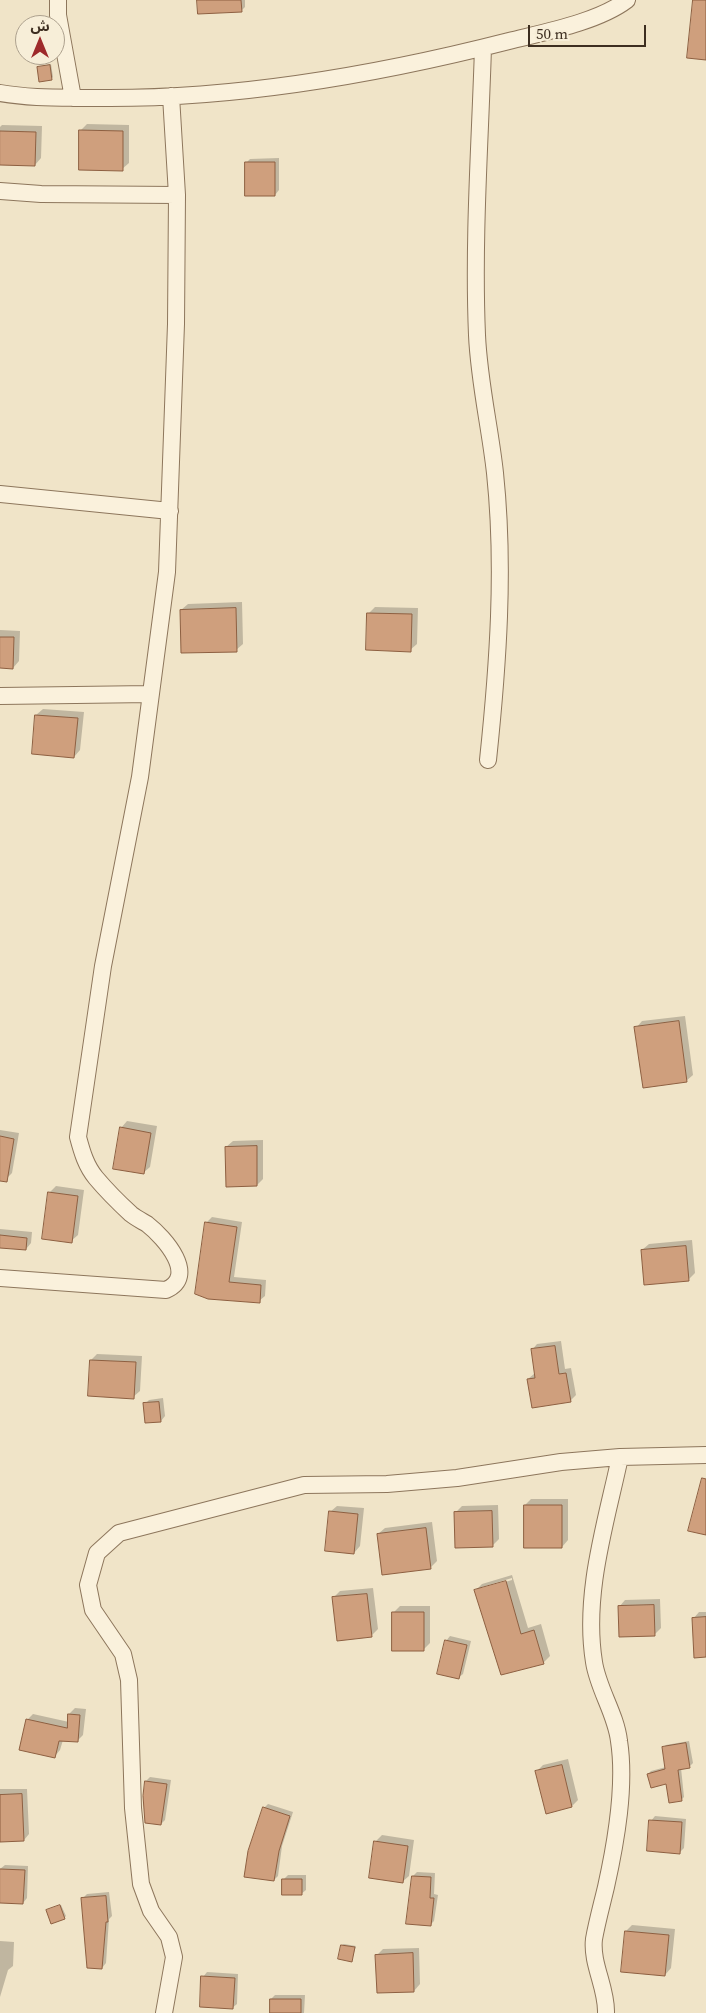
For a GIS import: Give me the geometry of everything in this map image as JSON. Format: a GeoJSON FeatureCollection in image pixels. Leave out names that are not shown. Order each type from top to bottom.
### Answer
{"type":"FeatureCollection","features":[{"type":"Feature","properties":{"kind":"street"},"geometry":{"type":"LineString","coordinates":[[58,0],[58,15],[73,98]]}},
{"type":"Feature","properties":{"kind":"street"},"geometry":{"type":"LineString","coordinates":[[0,93],[43,99],[171,96],[272,88],[341,77],[482,48],[559,28],[596,16],[627,0]]}},
{"type":"Feature","properties":{"kind":"street"},"geometry":{"type":"LineString","coordinates":[[482,48],[477,332],[481,386],[495,473],[499,532],[498,640],[488,760]]}},
{"type":"Feature","properties":{"kind":"street"},"geometry":{"type":"LineString","coordinates":[[0,1278],[166,1290],[175,1286],[179,1280],[179,1269],[174,1253],[148,1225],[132,1216],[95,1177],[83,1157],[78,1137],[103,966],[140,777],[167,572],[176,324],[177,195],[171,96]]}},
{"type":"Feature","properties":{"kind":"street"},"geometry":{"type":"LineString","coordinates":[[0,191],[41,194],[177,195]]}},
{"type":"Feature","properties":{"kind":"street"},"geometry":{"type":"LineString","coordinates":[[0,494],[170,511]]}},
{"type":"Feature","properties":{"kind":"street"},"geometry":{"type":"LineString","coordinates":[[0,696],[150,694]]}},
{"type":"Feature","properties":{"kind":"street"},"geometry":{"type":"LineString","coordinates":[[164,2013],[174,1957],[169,1937],[151,1912],[141,1884],[132,1808],[129,1680],[123,1654],[93,1610],[88,1585],[97,1553],[119,1533],[304,1486],[386,1484],[457,1478],[561,1462],[620,1457],[706,1455]]}},
{"type":"Feature","properties":{"kind":"street"},"geometry":{"type":"LineString","coordinates":[[606,2013],[602,1981],[595,1959],[594,1940],[613,1852],[620,1795],[619,1740],[594,1664],[590,1621],[591,1602],[620,1457]]}},
{"type":"Feature","properties":{"kind":"building"},"geometry":{"type":"Polygon","coordinates":[[[197,0],[241,0],[242,12],[198,14],[197,0]]]}},
{"type":"Feature","properties":{"kind":"building"},"geometry":{"type":"Polygon","coordinates":[[[693,0],[706,0],[706,60],[687,58],[693,0]]]}},
{"type":"Feature","properties":{"kind":"building"},"geometry":{"type":"Polygon","coordinates":[[[50,65],[52,80],[39,82],[37,67],[50,65]]]}},
{"type":"Feature","properties":{"kind":"building"},"geometry":{"type":"Polygon","coordinates":[[[79,130],[123,131],[123,171],[79,170],[79,130]]]}},
{"type":"Feature","properties":{"kind":"building"},"geometry":{"type":"Polygon","coordinates":[[[0,131],[36,132],[35,166],[0,165],[0,131]]]}},
{"type":"Feature","properties":{"kind":"building"},"geometry":{"type":"Polygon","coordinates":[[[245,162],[275,162],[275,196],[245,196],[245,162]]]}},
{"type":"Feature","properties":{"kind":"building"},"geometry":{"type":"Polygon","coordinates":[[[236,608],[237,652],[181,653],[180,610],[236,608]]]}},
{"type":"Feature","properties":{"kind":"building"},"geometry":{"type":"Polygon","coordinates":[[[367,613],[412,614],[411,652],[366,650],[367,613]]]}},
{"type":"Feature","properties":{"kind":"building"},"geometry":{"type":"Polygon","coordinates":[[[0,637],[14,637],[13,669],[0,668],[0,637]]]}},
{"type":"Feature","properties":{"kind":"building"},"geometry":{"type":"Polygon","coordinates":[[[35,715],[78,718],[74,758],[32,754],[35,715]]]}},
{"type":"Feature","properties":{"kind":"building"},"geometry":{"type":"Polygon","coordinates":[[[679,1021],[687,1082],[643,1088],[634,1027],[679,1021]]]}},
{"type":"Feature","properties":{"kind":"building"},"geometry":{"type":"Polygon","coordinates":[[[120,1127],[151,1133],[144,1174],[113,1169],[120,1127]]]}},
{"type":"Feature","properties":{"kind":"building"},"geometry":{"type":"Polygon","coordinates":[[[0,1136],[14,1139],[7,1182],[0,1181],[0,1136]]]}},
{"type":"Feature","properties":{"kind":"building"},"geometry":{"type":"Polygon","coordinates":[[[257,1146],[257,1186],[226,1187],[225,1147],[257,1146]]]}},
{"type":"Feature","properties":{"kind":"building"},"geometry":{"type":"Polygon","coordinates":[[[48,1192],[78,1196],[72,1243],[42,1239],[48,1192]]]}},
{"type":"Feature","properties":{"kind":"building"},"geometry":{"type":"Polygon","coordinates":[[[205,1222],[237,1227],[229,1282],[261,1285],[260,1303],[208,1299],[195,1294],[205,1222]]]}},
{"type":"Feature","properties":{"kind":"building"},"geometry":{"type":"Polygon","coordinates":[[[0,1235],[27,1238],[26,1250],[0,1248],[0,1235]]]}},
{"type":"Feature","properties":{"kind":"building"},"geometry":{"type":"Polygon","coordinates":[[[686,1246],[689,1281],[644,1285],[641,1250],[686,1246]]]}},
{"type":"Feature","properties":{"kind":"building"},"geometry":{"type":"Polygon","coordinates":[[[555,1346],[559,1374],[566,1373],[571,1402],[532,1408],[527,1379],[535,1378],[531,1349],[555,1346]]]}},
{"type":"Feature","properties":{"kind":"building"},"geometry":{"type":"Polygon","coordinates":[[[90,1360],[136,1362],[134,1399],[88,1396],[90,1360]]]}},
{"type":"Feature","properties":{"kind":"building"},"geometry":{"type":"Polygon","coordinates":[[[159,1402],[161,1422],[145,1423],[143,1403],[159,1402]]]}},
{"type":"Feature","properties":{"kind":"building"},"geometry":{"type":"Polygon","coordinates":[[[702,1478],[706,1479],[706,1535],[688,1531],[702,1478]]]}},
{"type":"Feature","properties":{"kind":"building"},"geometry":{"type":"Polygon","coordinates":[[[524,1505],[562,1505],[562,1548],[524,1548],[524,1505]]]}},
{"type":"Feature","properties":{"kind":"building"},"geometry":{"type":"Polygon","coordinates":[[[329,1511],[358,1514],[354,1554],[325,1551],[329,1511]]]}},
{"type":"Feature","properties":{"kind":"building"},"geometry":{"type":"Polygon","coordinates":[[[492,1511],[493,1547],[455,1548],[454,1512],[492,1511]]]}},
{"type":"Feature","properties":{"kind":"building"},"geometry":{"type":"Polygon","coordinates":[[[426,1528],[431,1569],[382,1575],[377,1534],[426,1528]]]}},
{"type":"Feature","properties":{"kind":"building"},"geometry":{"type":"Polygon","coordinates":[[[506,1581],[521,1634],[534,1630],[544,1664],[501,1675],[474,1590],[506,1581]]]}},
{"type":"Feature","properties":{"kind":"building"},"geometry":{"type":"Polygon","coordinates":[[[367,1594],[372,1637],[337,1641],[332,1597],[367,1594]]]}},
{"type":"Feature","properties":{"kind":"building"},"geometry":{"type":"Polygon","coordinates":[[[654,1605],[655,1636],[619,1637],[618,1606],[654,1605]]]}},
{"type":"Feature","properties":{"kind":"building"},"geometry":{"type":"Polygon","coordinates":[[[392,1612],[424,1612],[424,1651],[392,1651],[392,1612]]]}},
{"type":"Feature","properties":{"kind":"building"},"geometry":{"type":"Polygon","coordinates":[[[706,1617],[706,1657],[694,1658],[692,1618],[706,1617]]]}},
{"type":"Feature","properties":{"kind":"building"},"geometry":{"type":"Polygon","coordinates":[[[445,1640],[467,1645],[459,1679],[437,1674],[445,1640]]]}},
{"type":"Feature","properties":{"kind":"building"},"geometry":{"type":"Polygon","coordinates":[[[68,1714],[80,1715],[78,1742],[59,1741],[55,1758],[19,1750],[26,1719],[67,1728],[68,1714]]]}},
{"type":"Feature","properties":{"kind":"building"},"geometry":{"type":"Polygon","coordinates":[[[686,1743],[690,1768],[678,1770],[682,1801],[669,1803],[666,1784],[651,1788],[647,1774],[665,1769],[662,1747],[686,1743]]]}},
{"type":"Feature","properties":{"kind":"building"},"geometry":{"type":"Polygon","coordinates":[[[562,1765],[572,1807],[546,1814],[535,1771],[562,1765]]]}},
{"type":"Feature","properties":{"kind":"building"},"geometry":{"type":"Polygon","coordinates":[[[145,1781],[167,1784],[161,1825],[145,1823],[143,1796],[145,1781]]]}},
{"type":"Feature","properties":{"kind":"building"},"geometry":{"type":"Polygon","coordinates":[[[22,1794],[24,1841],[0,1842],[0,1795],[22,1794]]]}},
{"type":"Feature","properties":{"kind":"building"},"geometry":{"type":"Polygon","coordinates":[[[263,1807],[290,1816],[279,1851],[274,1881],[244,1877],[248,1851],[263,1807]]]}},
{"type":"Feature","properties":{"kind":"building"},"geometry":{"type":"Polygon","coordinates":[[[649,1820],[682,1822],[680,1854],[647,1851],[649,1820]]]}},
{"type":"Feature","properties":{"kind":"building"},"geometry":{"type":"Polygon","coordinates":[[[374,1841],[408,1846],[403,1883],[369,1878],[374,1841]]]}},
{"type":"Feature","properties":{"kind":"building"},"geometry":{"type":"Polygon","coordinates":[[[0,1869],[25,1870],[23,1904],[0,1903],[0,1869]]]}},
{"type":"Feature","properties":{"kind":"building"},"geometry":{"type":"Polygon","coordinates":[[[412,1876],[431,1877],[430,1898],[434,1898],[431,1926],[406,1924],[412,1876]]]}},
{"type":"Feature","properties":{"kind":"building"},"geometry":{"type":"Polygon","coordinates":[[[282,1879],[302,1879],[302,1895],[282,1895],[282,1879]]]}},
{"type":"Feature","properties":{"kind":"building"},"geometry":{"type":"Polygon","coordinates":[[[106,1896],[108,1922],[106,1922],[102,1969],[87,1968],[81,1898],[106,1896]]]}},
{"type":"Feature","properties":{"kind":"building"},"geometry":{"type":"Polygon","coordinates":[[[60,1905],[65,1919],[51,1924],[46,1910],[60,1905]]]}},
{"type":"Feature","properties":{"kind":"building"},"geometry":{"type":"Polygon","coordinates":[[[625,1931],[669,1935],[665,1976],[621,1972],[625,1931]]]}},
{"type":"Feature","properties":{"kind":"building"},"geometry":{"type":"Polygon","coordinates":[[[341,1945],[355,1947],[352,1962],[338,1959],[341,1945]]]}},
{"type":"Feature","properties":{"kind":"building"},"geometry":{"type":"Polygon","coordinates":[[[413,1953],[414,1992],[377,1993],[375,1955],[413,1953]]]}},
{"type":"Feature","properties":{"kind":"building"},"geometry":{"type":"Polygon","coordinates":[[[201,1976],[235,1978],[233,2009],[200,2007],[201,1976]]]}},
{"type":"Feature","properties":{"kind":"building"},"geometry":{"type":"Polygon","coordinates":[[[270,1999],[301,1999],[301,2013],[270,2013],[270,1999]]]}}]}
